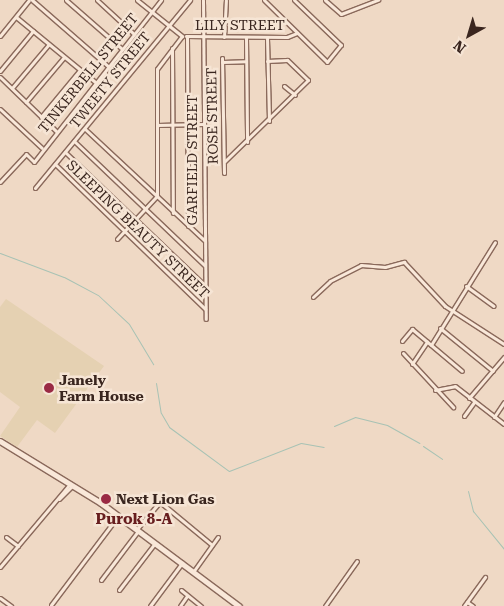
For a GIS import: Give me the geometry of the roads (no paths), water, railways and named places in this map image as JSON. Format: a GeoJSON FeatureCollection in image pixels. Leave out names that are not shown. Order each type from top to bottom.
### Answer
{"type":"FeatureCollection","features":[{"type":"Feature","properties":{"kind":"street"},"geometry":{"type":"LineString","coordinates":[[0,36],[31,0],[108,66]]}},
{"type":"Feature","properties":{"kind":"street"},"geometry":{"type":"LineString","coordinates":[[66,0],[122,49]]}},
{"type":"Feature","properties":{"kind":"street"},"geometry":{"type":"LineString","coordinates":[[97,0],[134,34]]}},
{"type":"Feature","properties":{"kind":"street"},"geometry":{"type":"LineString","coordinates":[[117,239],[156,197],[158,67],[182,36],[137,0]]}},
{"type":"Feature","properties":{"kind":"street","name":"TINKERBELL STREET"},"geometry":{"type":"LineString","coordinates":[[0,182],[26,154],[34,162],[42,148],[161,0]]}},
{"type":"Feature","properties":{"kind":"street","name":"TWEETY STREET"},"geometry":{"type":"LineString","coordinates":[[35,188],[190,0]]}},
{"type":"Feature","properties":{"kind":"street","name":"GARFIELD STREET"},"geometry":{"type":"LineString","coordinates":[[203,0],[204,285],[206,319]]}},
{"type":"Feature","properties":{"kind":"street"},"geometry":{"type":"LineString","coordinates":[[224,38],[226,0]]}},
{"type":"Feature","properties":{"kind":"street"},"geometry":{"type":"LineString","coordinates":[[264,0],[326,62],[342,46],[294,0]]}},
{"type":"Feature","properties":{"kind":"street"},"geometry":{"type":"LineString","coordinates":[[325,0],[342,14],[378,0]]}},
{"type":"Feature","properties":{"kind":"street"},"geometry":{"type":"LineString","coordinates":[[16,17],[95,82]]}},
{"type":"Feature","properties":{"kind":"street"},"geometry":{"type":"LineString","coordinates":[[0,71],[33,31]]}},
{"type":"Feature","properties":{"kind":"street","name":"LILY STREET"},"geometry":{"type":"LineString","coordinates":[[182,36],[267,38],[287,37],[297,33]]}},
{"type":"Feature","properties":{"kind":"street"},"geometry":{"type":"LineString","coordinates":[[187,36],[188,226]]}},
{"type":"Feature","properties":{"kind":"street"},"geometry":{"type":"LineString","coordinates":[[246,38],[247,142]]}},
{"type":"Feature","properties":{"kind":"street"},"geometry":{"type":"LineString","coordinates":[[267,38],[269,121]]}},
{"type":"Feature","properties":{"kind":"street"},"geometry":{"type":"LineString","coordinates":[[12,88],[49,44]]}},
{"type":"Feature","properties":{"kind":"street"},"geometry":{"type":"LineString","coordinates":[[172,47],[173,213]]}},
{"type":"Feature","properties":{"kind":"street"},"geometry":{"type":"LineString","coordinates":[[26,102],[64,57]]}},
{"type":"Feature","properties":{"kind":"street","name":"ROSE STREET"},"geometry":{"type":"LineString","coordinates":[[224,173],[222,60],[246,61]]}},
{"type":"Feature","properties":{"kind":"street"},"geometry":{"type":"LineString","coordinates":[[225,161],[296,95],[308,78],[287,60],[268,61]]}},
{"type":"Feature","properties":{"kind":"street"},"geometry":{"type":"LineString","coordinates":[[41,117],[80,70]]}},
{"type":"Feature","properties":{"kind":"street"},"geometry":{"type":"LineString","coordinates":[[0,78],[56,131]]}},
{"type":"Feature","properties":{"kind":"street"},"geometry":{"type":"LineString","coordinates":[[284,86],[296,95]]}},
{"type":"Feature","properties":{"kind":"street"},"geometry":{"type":"LineString","coordinates":[[0,109],[42,148]]}},
{"type":"Feature","properties":{"kind":"street"},"geometry":{"type":"LineString","coordinates":[[157,124],[204,124]]}},
{"type":"Feature","properties":{"kind":"street"},"geometry":{"type":"LineString","coordinates":[[84,129],[204,241]]}},
{"type":"Feature","properties":{"kind":"street"},"geometry":{"type":"LineString","coordinates":[[74,141],[204,265]]}},
{"type":"Feature","properties":{"kind":"street"},"geometry":{"type":"LineString","coordinates":[[65,152],[204,285]]}},
{"type":"Feature","properties":{"kind":"street","name":"SLEEPING BEAUTY STREET"},"geometry":{"type":"LineString","coordinates":[[55,164],[205,309]]}},
{"type":"Feature","properties":{"kind":"street"},"geometry":{"type":"LineString","coordinates":[[431,345],[495,242]]}},
{"type":"Feature","properties":{"kind":"street"},"geometry":{"type":"LineString","coordinates":[[313,297],[330,281],[361,265],[385,267],[404,262],[451,310],[504,344]]}},
{"type":"Feature","properties":{"kind":"street"},"geometry":{"type":"LineString","coordinates":[[466,286],[494,306]]}},
{"type":"Feature","properties":{"kind":"street"},"geometry":{"type":"LineString","coordinates":[[440,328],[493,371]]}},
{"type":"Feature","properties":{"kind":"street"},"geometry":{"type":"LineString","coordinates":[[402,341],[412,329],[462,371]]}},
{"type":"Feature","properties":{"kind":"street"},"geometry":{"type":"LineString","coordinates":[[412,364],[427,342]]}},
{"type":"Feature","properties":{"kind":"street"},"geometry":{"type":"LineString","coordinates":[[403,353],[435,390],[453,407]]}},
{"type":"Feature","properties":{"kind":"street"},"geometry":{"type":"LineString","coordinates":[[469,398],[504,357]]}},
{"type":"Feature","properties":{"kind":"street"},"geometry":{"type":"LineString","coordinates":[[435,390],[455,386],[504,424]]}},
{"type":"Feature","properties":{"kind":"street"},"geometry":{"type":"LineString","coordinates":[[464,416],[474,402]]}},
{"type":"Feature","properties":{"kind":"street"},"geometry":{"type":"LineString","coordinates":[[494,417],[504,402]]}},
{"type":"Feature","properties":{"kind":"street"},"geometry":{"type":"LineString","coordinates":[[0,440],[118,515],[239,606]]}},
{"type":"Feature","properties":{"kind":"street"},"geometry":{"type":"LineString","coordinates":[[0,567],[71,485]]}},
{"type":"Feature","properties":{"kind":"street"},"geometry":{"type":"LineString","coordinates":[[101,580],[160,502],[212,545]]}},
{"type":"Feature","properties":{"kind":"street"},"geometry":{"type":"LineString","coordinates":[[51,605],[118,515]]}},
{"type":"Feature","properties":{"kind":"street"},"geometry":{"type":"LineString","coordinates":[[6,536],[18,546]]}},
{"type":"Feature","properties":{"kind":"street"},"geometry":{"type":"LineString","coordinates":[[193,572],[218,537]]}},
{"type":"Feature","properties":{"kind":"street"},"geometry":{"type":"LineString","coordinates":[[119,590],[155,543]]}},
{"type":"Feature","properties":{"kind":"street"},"geometry":{"type":"LineString","coordinates":[[325,606],[357,561]]}},
{"type":"Feature","properties":{"kind":"street"},"geometry":{"type":"LineString","coordinates":[[150,606],[182,563]]}},
{"type":"Feature","properties":{"kind":"street"},"geometry":{"type":"LineString","coordinates":[[473,606],[465,604],[485,577]]}},
{"type":"Feature","properties":{"kind":"street"},"geometry":{"type":"LineString","coordinates":[[181,590],[201,606]]}},
{"type":"Feature","properties":{"kind":"street"},"geometry":{"type":"LineString","coordinates":[[180,606],[187,596]]}},
{"type":"Feature","properties":{"kind":"street"},"geometry":{"type":"LineString","coordinates":[[0,598],[10,606]]}},
{"type":"Feature","properties":{"kind":"waterway"},"geometry":{"type":"LineString","coordinates":[[0,253],[64,277],[98,295],[129,324],[153,364]]}},
{"type":"Feature","properties":{"kind":"waterway"},"geometry":{"type":"LineString","coordinates":[[156,383],[161,413],[169,427],[229,471],[301,443],[324,447]]}},
{"type":"Feature","properties":{"kind":"waterway"},"geometry":{"type":"LineString","coordinates":[[334,426],[355,417],[387,425],[419,443]]}},
{"type":"Feature","properties":{"kind":"waterway"},"geometry":{"type":"LineString","coordinates":[[423,446],[442,459]]}},
{"type":"Feature","properties":{"kind":"waterway"},"geometry":{"type":"LineString","coordinates":[[468,491],[473,511],[504,549]]}},
{"type":"Feature","properties":{"kind":"place","name":"Janely Farm House"},"geometry":{"type":"Point","coordinates":[49,388]}},
{"type":"Feature","properties":{"kind":"place","name":"Next Lion Gas"},"geometry":{"type":"Point","coordinates":[106,499]}},
{"type":"Feature","properties":{"kind":"district","name":"Purok 8-A"},"geometry":{"type":"Point","coordinates":[134,520]}}]}
